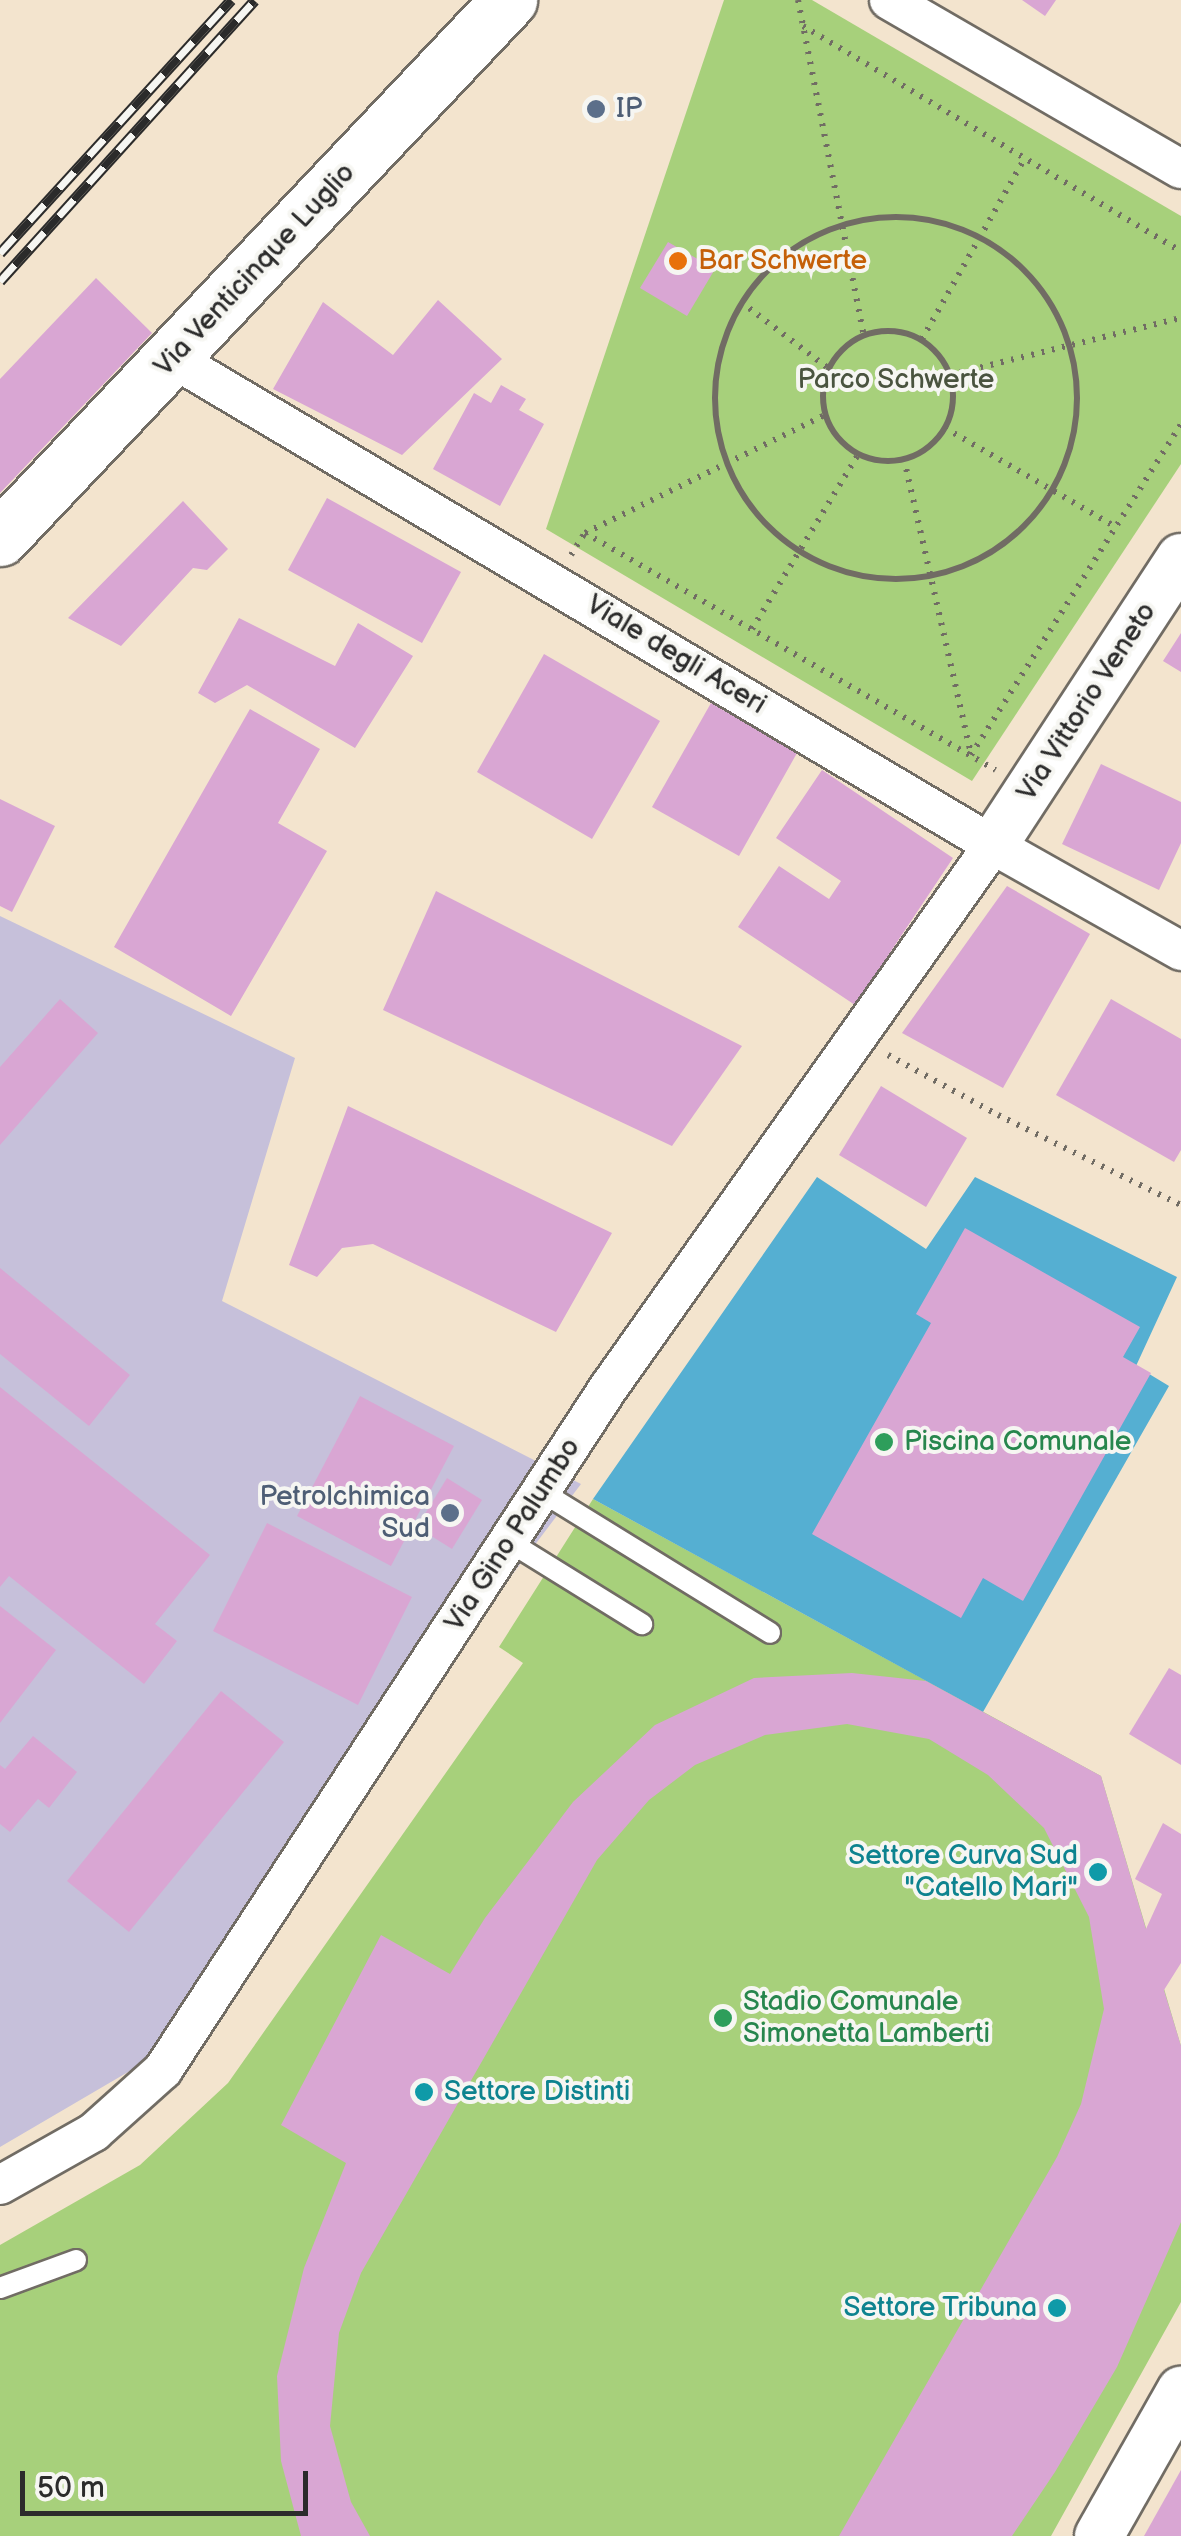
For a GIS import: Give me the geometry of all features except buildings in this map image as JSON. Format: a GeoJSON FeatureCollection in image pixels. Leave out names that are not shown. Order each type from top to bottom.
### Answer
{"type":"FeatureCollection","features":[{"type":"Feature","properties":{"kind":"main road","name":"Via Venticinque Luglio"},"geometry":{"type":"LineString","coordinates":[[0,538],[509,0]]}},
{"type":"Feature","properties":{"kind":"street"},"geometry":{"type":"LineString","coordinates":[[889,0],[1181,169]]}},
{"type":"Feature","properties":{"kind":"street","name":"Viale degli Aceri"},"geometry":{"type":"LineString","coordinates":[[172,358],[993,845],[1181,952]]}},
{"type":"Feature","properties":{"kind":"street","name":"Via Vittorio Veneto"},"geometry":{"type":"LineString","coordinates":[[993,845],[1181,558]]}},
{"type":"Feature","properties":{"kind":"street","name":"Via Gino Palumbo"},"geometry":{"type":"LineString","coordinates":[[0,2185],[94,2132],[163,2070],[609,1387],[854,1036],[993,845]]}},
{"type":"Feature","properties":{"kind":"street"},"geometry":{"type":"LineString","coordinates":[[1099,2536],[1181,2393]]}},
{"type":"Feature","properties":{"kind":"lane"},"geometry":{"type":"LineString","coordinates":[[542,1492],[770,1633]]}},
{"type":"Feature","properties":{"kind":"lane"},"geometry":{"type":"LineString","coordinates":[[508,1541],[642,1624]]}},
{"type":"Feature","properties":{"kind":"lane"},"geometry":{"type":"LineString","coordinates":[[0,2288],[76,2260]]}},
{"type":"Feature","properties":{"kind":"path"},"geometry":{"type":"LineString","coordinates":[[798,0],[864,334]]}},
{"type":"Feature","properties":{"kind":"path"},"geometry":{"type":"LineString","coordinates":[[803,26],[1181,251]]}},
{"type":"Feature","properties":{"kind":"path"},"geometry":{"type":"LineString","coordinates":[[922,339],[1025,158]]}},
{"type":"Feature","properties":{"kind":"path"},"geometry":{"type":"LineString","coordinates":[[876,217],[912,217],[947,224],[980,237],[1036,282],[1070,345],[1076,382],[1076,420],[1068,456],[1052,490],[1020,530],[979,560],[930,577],[885,580],[840,571],[799,552],[756,514],[726,464],[714,409],[720,353],[741,302],[784,254],[842,224],[876,217]]}},
{"type":"Feature","properties":{"kind":"path"},"geometry":{"type":"LineString","coordinates":[[741,302],[828,368]]}},
{"type":"Feature","properties":{"kind":"path"},"geometry":{"type":"LineString","coordinates":[[950,375],[1181,318]]}},
{"type":"Feature","properties":{"kind":"path"},"geometry":{"type":"LineString","coordinates":[[893,331],[922,339],[934,349],[950,375],[952,411],[946,428],[920,453],[904,460],[888,462],[858,454],[832,431],[825,415],[822,400],[828,368],[837,354],[864,334],[893,331]]}},
{"type":"Feature","properties":{"kind":"path"},"geometry":{"type":"LineString","coordinates":[[552,580],[585,533],[825,415]]}},
{"type":"Feature","properties":{"kind":"path"},"geometry":{"type":"LineString","coordinates":[[972,756],[1181,424]]}},
{"type":"Feature","properties":{"kind":"path"},"geometry":{"type":"LineString","coordinates":[[946,428],[1116,527]]}},
{"type":"Feature","properties":{"kind":"path"},"geometry":{"type":"LineString","coordinates":[[752,629],[858,454]]}},
{"type":"Feature","properties":{"kind":"path"},"geometry":{"type":"LineString","coordinates":[[904,460],[972,756]]}},
{"type":"Feature","properties":{"kind":"path"},"geometry":{"type":"LineString","coordinates":[[585,533],[1030,790]]}},
{"type":"Feature","properties":{"kind":"path"},"geometry":{"type":"LineString","coordinates":[[854,1036],[998,1115],[1181,1205]]}},
{"type":"Feature","properties":{"kind":"shaded area"},"geometry":{"type":"Polygon","coordinates":[[[0,916],[295,1058],[222,1301],[581,1484],[140,2065],[0,2147],[0,916]]]}},
{"type":"Feature","properties":{"kind":"green space","name":"Parco Schwerte"},"geometry":{"type":"Polygon","coordinates":[[[724,0],[812,0],[1181,216],[1181,464],[972,781],[546,529],[724,0]]]}},
{"type":"Feature","properties":{"kind":"green space","name":"Stadio Comunale Simonetta Lamberti"},"geometry":{"type":"Polygon","coordinates":[[[593,1499],[1101,1776],[1181,2046],[1181,2302],[1051,2536],[0,2536],[0,2245],[140,2165],[228,2083],[523,1663],[499,1647],[593,1499]]]}},
{"type":"Feature","properties":{"kind":"water","name":"Piscina Comunale"},"geometry":{"type":"Polygon","coordinates":[[[817,1177],[926,1249],[975,1177],[1177,1277],[1136,1366],[1169,1386],[983,1712],[593,1499],[817,1177]]]}},
{"type":"Feature","properties":{"kind":"railway"},"geometry":{"type":"LineString","coordinates":[[0,253],[231,0]]}},
{"type":"Feature","properties":{"kind":"railway"},"geometry":{"type":"LineString","coordinates":[[0,281],[255,0]]}},
{"type":"Feature","properties":{"kind":"place","name":"IP"},"geometry":{"type":"Point","coordinates":[596,109]}},
{"type":"Feature","properties":{"kind":"place","name":"Bar Schwerte"},"geometry":{"type":"Point","coordinates":[678,261]}},
{"type":"Feature","properties":{"kind":"place","name":"Piscina Comunale"},"geometry":{"type":"Point","coordinates":[884,1442]}},
{"type":"Feature","properties":{"kind":"place","name":"Petrolchimica Sud"},"geometry":{"type":"Point","coordinates":[450,1513]}},
{"type":"Feature","properties":{"kind":"place","name":"Settore Curva Sud \"Catello Mari\""},"geometry":{"type":"Point","coordinates":[1098,1872]}},
{"type":"Feature","properties":{"kind":"place","name":"Stadio Comunale Simonetta Lamberti"},"geometry":{"type":"Point","coordinates":[723,2018]}},
{"type":"Feature","properties":{"kind":"place","name":"Settore Distinti"},"geometry":{"type":"Point","coordinates":[424,2092]}},
{"type":"Feature","properties":{"kind":"place","name":"Settore Tribuna"},"geometry":{"type":"Point","coordinates":[1057,2308]}}]}
